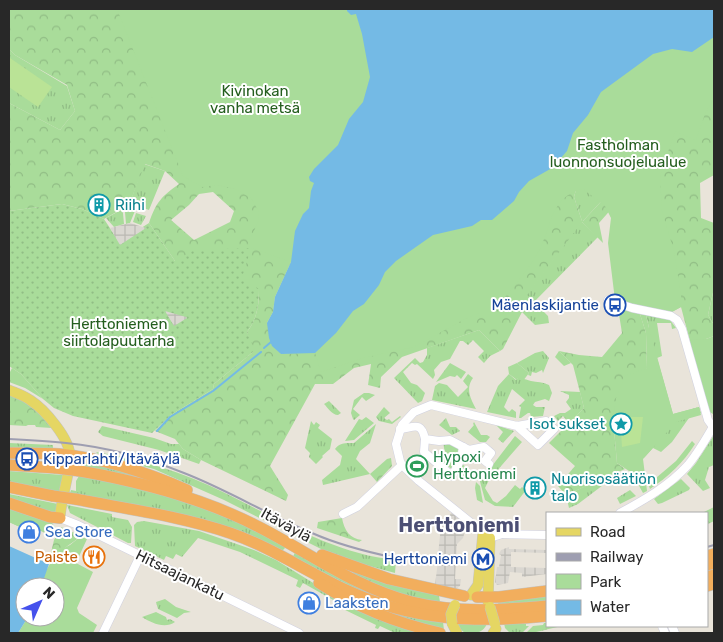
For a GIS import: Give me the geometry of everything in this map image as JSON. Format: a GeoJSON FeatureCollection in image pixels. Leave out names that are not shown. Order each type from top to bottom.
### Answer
{"type":"FeatureCollection","features":[{"type":"Feature","properties":{"kind":"highway"},"geometry":{"type":"LineString","coordinates":[[9,453],[71,456],[112,464],[148,474],[190,491],[240,517]]}},
{"type":"Feature","properties":{"kind":"highway","name":"Itäväylä"},"geometry":{"type":"LineString","coordinates":[[9,465],[80,471],[135,482],[178,494],[240,517],[357,581],[386,594],[411,602],[468,611],[546,606]]}},
{"type":"Feature","properties":{"kind":"highway","name":"Itäväylä"},"geometry":{"type":"LineString","coordinates":[[9,487],[179,520],[230,533],[257,544],[368,599],[422,615],[468,620],[546,616]]}},
{"type":"Feature","properties":{"kind":"highway"},"geometry":{"type":"LineString","coordinates":[[9,503],[50,517],[60,518]]}},
{"type":"Feature","properties":{"kind":"highway"},"geometry":{"type":"LineString","coordinates":[[230,533],[367,610],[402,623],[440,633]]}},
{"type":"Feature","properties":{"kind":"highway"},"geometry":{"type":"LineString","coordinates":[[279,538],[361,571],[410,585],[471,596],[489,602],[546,591]]}},
{"type":"Feature","properties":{"kind":"main road"},"geometry":{"type":"LineString","coordinates":[[9,390],[29,399],[45,413],[63,437],[71,456],[60,518]]}},
{"type":"Feature","properties":{"kind":"main road"},"geometry":{"type":"LineString","coordinates":[[457,633],[452,623],[451,614],[455,605],[471,596],[478,585],[487,536]]}},
{"type":"Feature","properties":{"kind":"main road"},"geometry":{"type":"LineString","coordinates":[[487,536],[489,602],[495,630]]}},
{"type":"Feature","properties":{"kind":"street"},"geometry":{"type":"LineString","coordinates":[[608,300],[670,316],[677,320],[682,330],[708,420],[714,426],[696,454],[681,471],[662,488],[625,512]]}},
{"type":"Feature","properties":{"kind":"street"},"geometry":{"type":"LineString","coordinates":[[517,426],[431,405],[414,412],[407,418],[400,429],[396,444],[402,465],[487,536],[494,531],[502,534],[546,535]]}},
{"type":"Feature","properties":{"kind":"street"},"geometry":{"type":"LineString","coordinates":[[400,429],[413,425],[418,426],[423,432],[425,439],[424,452],[452,476],[461,459],[463,447]]}},
{"type":"Feature","properties":{"kind":"street"},"geometry":{"type":"LineString","coordinates":[[425,439],[450,440],[468,450],[484,447],[491,453],[485,461],[489,464]]}},
{"type":"Feature","properties":{"kind":"street"},"geometry":{"type":"LineString","coordinates":[[343,514],[357,507],[402,465]]}},
{"type":"Feature","properties":{"kind":"street","name":"Hitsaajankatu"},"geometry":{"type":"LineString","coordinates":[[60,518],[78,524],[299,633]]}},
{"type":"Feature","properties":{"kind":"street"},"geometry":{"type":"LineString","coordinates":[[106,632],[140,556]]}},
{"type":"Feature","properties":{"kind":"green space","name":"Kivinokan vanha metsä"},"geometry":{"type":"Polygon","coordinates":[[[9,9],[347,9],[291,262],[275,297],[273,312],[267,323],[281,354],[293,353],[714,37],[714,175],[700,183],[701,218],[714,223],[714,288],[708,315],[714,325],[714,336],[706,339],[701,383],[681,307],[670,313],[621,198],[599,223],[603,243],[582,222],[518,307],[522,312],[503,349],[500,351],[479,330],[402,357],[381,377],[380,388],[368,385],[371,364],[354,368],[333,384],[315,384],[270,466],[288,495],[286,501],[201,460],[183,449],[175,439],[155,431],[171,415],[213,389],[214,384],[253,352],[247,332],[257,312],[259,290],[175,261],[149,223],[160,200],[179,184],[165,171],[145,164],[129,205],[104,219],[82,209],[62,204],[9,211],[9,103],[60,130],[75,111],[67,85],[15,55],[9,49],[9,9]],[[648,151],[585,156],[574,197],[582,221],[583,221],[648,151]],[[213,192],[199,194],[171,220],[194,240],[230,222],[234,211],[213,192]]]}},
{"type":"Feature","properties":{"kind":"green space"},"geometry":{"type":"Polygon","coordinates":[[[117,9],[714,9],[714,98],[705,114],[696,140],[675,131],[660,176],[662,211],[673,248],[681,293],[681,307],[670,313],[615,300],[608,243],[611,218],[605,206],[583,189],[572,193],[557,206],[537,254],[492,313],[479,313],[414,347],[363,358],[321,372],[315,353],[281,354],[272,346],[267,323],[273,312],[275,297],[291,262],[251,248],[251,237],[259,220],[258,210],[251,198],[235,189],[217,185],[202,187],[183,176],[117,9]]]}},
{"type":"Feature","properties":{"kind":"green space"},"geometry":{"type":"Polygon","coordinates":[[[9,49],[15,55],[67,86],[75,111],[60,130],[9,103],[9,49]]]}},
{"type":"Feature","properties":{"kind":"green space"},"geometry":{"type":"Polygon","coordinates":[[[10,58],[52,87],[38,107],[9,87],[10,58]]]}},
{"type":"Feature","properties":{"kind":"green space","name":"Fastholman luonnonsuojelualue"},"geometry":{"type":"Polygon","coordinates":[[[648,151],[582,222],[598,237],[534,302],[548,316],[549,323],[535,325],[517,307],[582,221],[574,197],[585,156],[648,151]]]}},
{"type":"Feature","properties":{"kind":"green space"},"geometry":{"type":"Polygon","coordinates":[[[144,164],[165,171],[149,210],[137,206],[130,223],[126,224],[123,209],[129,205],[144,164]]]}},
{"type":"Feature","properties":{"kind":"green space","name":"Herttoniemen siirtolapuutarha"},"geometry":{"type":"Polygon","coordinates":[[[62,204],[82,209],[104,219],[119,242],[149,223],[175,261],[194,250],[251,248],[242,278],[259,289],[257,312],[247,332],[253,346],[253,352],[214,384],[213,389],[171,415],[152,433],[73,416],[54,408],[43,399],[21,374],[9,366],[9,211],[62,204]]]}},
{"type":"Feature","properties":{"kind":"green space"},"geometry":{"type":"Polygon","coordinates":[[[121,210],[124,224],[114,227],[106,218],[121,210]]]}},
{"type":"Feature","properties":{"kind":"green space"},"geometry":{"type":"Polygon","coordinates":[[[136,213],[146,216],[141,225],[133,222],[136,213]]]}},
{"type":"Feature","properties":{"kind":"green space"},"geometry":{"type":"Polygon","coordinates":[[[714,288],[714,325],[708,315],[714,288]]]}},
{"type":"Feature","properties":{"kind":"green space"},"geometry":{"type":"Polygon","coordinates":[[[618,308],[640,314],[646,333],[647,368],[613,418],[617,463],[625,469],[566,495],[558,486],[575,466],[549,443],[584,408],[573,365],[559,351],[602,357],[622,333],[618,308]]]}},
{"type":"Feature","properties":{"kind":"green space"},"geometry":{"type":"Polygon","coordinates":[[[640,314],[646,315],[673,414],[699,407],[701,415],[676,422],[643,459],[647,491],[643,493],[632,473],[617,463],[613,418],[616,398],[625,376],[647,368],[646,333],[640,314]]]}},
{"type":"Feature","properties":{"kind":"green space"},"geometry":{"type":"Polygon","coordinates":[[[646,315],[670,320],[676,328],[672,329],[671,323],[657,323],[662,356],[657,358],[673,414],[699,407],[701,413],[645,416],[649,328],[646,315]]]}},
{"type":"Feature","properties":{"kind":"green space"},"geometry":{"type":"Polygon","coordinates":[[[479,330],[500,351],[490,356],[484,363],[478,357],[484,351],[473,340],[468,345],[460,341],[450,359],[441,362],[434,370],[435,375],[433,379],[417,364],[412,363],[403,372],[411,383],[417,385],[425,393],[422,401],[418,403],[394,378],[415,358],[420,363],[423,362],[427,355],[427,348],[479,330]]]}},
{"type":"Feature","properties":{"kind":"green space"},"geometry":{"type":"Polygon","coordinates":[[[714,336],[713,414],[708,411],[688,340],[706,339],[714,336]]]}},
{"type":"Feature","properties":{"kind":"green space"},"geometry":{"type":"Polygon","coordinates":[[[543,351],[549,358],[543,373],[542,370],[536,373],[532,372],[531,376],[528,375],[529,373],[517,363],[535,353],[543,351]]]}},
{"type":"Feature","properties":{"kind":"green space"},"geometry":{"type":"Polygon","coordinates":[[[559,351],[571,363],[564,366],[555,357],[559,351]]]}},
{"type":"Feature","properties":{"kind":"green space"},"geometry":{"type":"Polygon","coordinates":[[[450,363],[466,372],[461,379],[457,375],[436,382],[450,363]]]}},
{"type":"Feature","properties":{"kind":"green space"},"geometry":{"type":"Polygon","coordinates":[[[517,363],[529,373],[523,381],[518,378],[517,380],[509,374],[508,367],[517,363]]]}},
{"type":"Feature","properties":{"kind":"green space"},"geometry":{"type":"Polygon","coordinates":[[[12,368],[21,374],[43,399],[25,388],[9,382],[9,374],[12,368]]]}},
{"type":"Feature","properties":{"kind":"green space"},"geometry":{"type":"Polygon","coordinates":[[[468,374],[473,378],[469,390],[476,409],[432,400],[435,386],[439,383],[447,385],[458,397],[468,387],[463,381],[468,374]]]}},
{"type":"Feature","properties":{"kind":"green space"},"geometry":{"type":"Polygon","coordinates":[[[509,374],[516,380],[522,378],[549,385],[552,393],[549,401],[545,399],[535,402],[533,405],[545,407],[543,416],[531,417],[530,413],[528,413],[519,418],[521,407],[519,406],[525,400],[512,389],[504,407],[509,412],[512,409],[516,412],[516,418],[487,412],[498,386],[509,374]]]}},
{"type":"Feature","properties":{"kind":"green space"},"geometry":{"type":"Polygon","coordinates":[[[560,391],[580,392],[584,408],[569,423],[563,416],[558,421],[554,416],[571,409],[566,402],[569,395],[560,391]]]}},
{"type":"Feature","properties":{"kind":"green space"},"geometry":{"type":"Polygon","coordinates":[[[364,393],[375,395],[366,401],[362,397],[353,409],[360,415],[354,420],[351,413],[354,400],[364,393]]]}},
{"type":"Feature","properties":{"kind":"green space"},"geometry":{"type":"Polygon","coordinates":[[[9,395],[33,408],[52,428],[36,427],[35,425],[9,425],[9,395]]]}},
{"type":"Feature","properties":{"kind":"green space"},"geometry":{"type":"Polygon","coordinates":[[[329,401],[341,413],[336,415],[330,411],[324,404],[329,401]]]}},
{"type":"Feature","properties":{"kind":"green space"},"geometry":{"type":"Polygon","coordinates":[[[384,407],[390,413],[384,418],[387,420],[389,419],[392,422],[401,417],[392,424],[379,421],[376,417],[384,407]]]}},
{"type":"Feature","properties":{"kind":"green space"},"geometry":{"type":"Polygon","coordinates":[[[366,417],[374,423],[354,440],[345,441],[359,419],[362,420],[366,417]]]}},
{"type":"Feature","properties":{"kind":"green space"},"geometry":{"type":"Polygon","coordinates":[[[620,417],[643,417],[640,443],[622,447],[620,417]]]}},
{"type":"Feature","properties":{"kind":"green space"},"geometry":{"type":"Polygon","coordinates":[[[446,418],[450,427],[456,427],[460,431],[452,435],[439,425],[446,418]]]}},
{"type":"Feature","properties":{"kind":"green space"},"geometry":{"type":"Polygon","coordinates":[[[671,418],[689,418],[672,442],[661,452],[653,448],[643,459],[671,418]]]}},
{"type":"Feature","properties":{"kind":"green space"},"geometry":{"type":"Polygon","coordinates":[[[311,421],[314,425],[316,422],[320,425],[318,428],[332,439],[330,449],[316,464],[309,457],[310,453],[305,448],[311,421]]]}},
{"type":"Feature","properties":{"kind":"green space"},"geometry":{"type":"Polygon","coordinates":[[[474,422],[481,435],[490,437],[486,442],[480,442],[468,432],[474,425],[474,422]]]}},
{"type":"Feature","properties":{"kind":"green space"},"geometry":{"type":"Polygon","coordinates":[[[376,424],[370,443],[360,451],[356,459],[370,474],[323,485],[322,480],[340,465],[342,456],[335,449],[344,443],[354,443],[376,424]]]}},
{"type":"Feature","properties":{"kind":"green space"},"geometry":{"type":"Polygon","coordinates":[[[496,425],[514,431],[503,443],[498,439],[503,432],[496,425]]]}},
{"type":"Feature","properties":{"kind":"green space"},"geometry":{"type":"Polygon","coordinates":[[[102,426],[154,438],[171,444],[179,444],[183,449],[201,460],[199,464],[159,450],[103,436],[98,432],[102,426]]]}},
{"type":"Feature","properties":{"kind":"green space"},"geometry":{"type":"Polygon","coordinates":[[[714,435],[714,465],[709,467],[705,480],[710,488],[703,491],[687,474],[714,435]]]}},
{"type":"Feature","properties":{"kind":"green space"},"geometry":{"type":"Polygon","coordinates":[[[515,436],[522,442],[489,480],[485,488],[493,501],[497,503],[515,485],[520,489],[522,487],[526,490],[513,507],[495,506],[485,500],[479,478],[492,466],[515,436]]]}},
{"type":"Feature","properties":{"kind":"green space"},"geometry":{"type":"Polygon","coordinates":[[[692,441],[695,444],[681,463],[650,489],[650,483],[676,461],[692,441]]]}},
{"type":"Feature","properties":{"kind":"green space"},"geometry":{"type":"Polygon","coordinates":[[[444,442],[457,445],[460,455],[455,457],[449,455],[444,449],[444,442]]]}},
{"type":"Feature","properties":{"kind":"green space"},"geometry":{"type":"Polygon","coordinates":[[[9,443],[53,445],[53,449],[9,450],[9,443]]]}},
{"type":"Feature","properties":{"kind":"green space"},"geometry":{"type":"Polygon","coordinates":[[[96,452],[145,462],[177,473],[208,485],[329,543],[351,551],[396,560],[395,573],[351,561],[323,550],[224,500],[154,469],[99,455],[96,452]]]}},
{"type":"Feature","properties":{"kind":"green space"},"geometry":{"type":"Polygon","coordinates":[[[445,455],[449,457],[450,461],[452,458],[458,459],[452,469],[442,463],[445,455]]]}},
{"type":"Feature","properties":{"kind":"green space"},"geometry":{"type":"Polygon","coordinates":[[[391,458],[392,466],[377,482],[370,474],[387,459],[391,458]]]}},
{"type":"Feature","properties":{"kind":"green space"},"geometry":{"type":"Polygon","coordinates":[[[80,459],[146,479],[80,467],[76,462],[80,459]]]}},
{"type":"Feature","properties":{"kind":"green space"},"geometry":{"type":"Polygon","coordinates":[[[461,463],[466,467],[464,469],[473,477],[470,481],[467,478],[459,478],[457,471],[461,463]]]}},
{"type":"Feature","properties":{"kind":"green space"},"geometry":{"type":"Polygon","coordinates":[[[9,471],[63,475],[59,492],[9,482],[9,471]]]}},
{"type":"Feature","properties":{"kind":"green space"},"geometry":{"type":"Polygon","coordinates":[[[617,472],[615,476],[578,504],[569,508],[566,495],[617,472]]]}},
{"type":"Feature","properties":{"kind":"green space"},"geometry":{"type":"Polygon","coordinates":[[[79,476],[135,488],[190,504],[226,517],[285,546],[285,548],[282,551],[70,493],[71,490],[76,491],[76,481],[79,476]]]}},
{"type":"Feature","properties":{"kind":"green space"},"geometry":{"type":"Polygon","coordinates":[[[681,479],[690,488],[689,490],[658,504],[654,499],[681,479]]]}},
{"type":"Feature","properties":{"kind":"green space"},"geometry":{"type":"Polygon","coordinates":[[[476,482],[480,486],[483,503],[477,500],[476,482]]]}},
{"type":"Feature","properties":{"kind":"green space"},"geometry":{"type":"Polygon","coordinates":[[[630,490],[636,496],[620,504],[617,498],[630,490]]]}},
{"type":"Feature","properties":{"kind":"green space"},"geometry":{"type":"Polygon","coordinates":[[[9,494],[58,504],[56,513],[53,515],[9,501],[9,494]]]}},
{"type":"Feature","properties":{"kind":"green space"},"geometry":{"type":"Polygon","coordinates":[[[67,505],[112,514],[112,517],[128,520],[132,527],[131,543],[70,513],[67,505]]]}},
{"type":"Feature","properties":{"kind":"green space"},"geometry":{"type":"Polygon","coordinates":[[[714,507],[714,521],[708,524],[708,512],[704,512],[714,507]]]}},
{"type":"Feature","properties":{"kind":"green space"},"geometry":{"type":"Polygon","coordinates":[[[9,509],[52,523],[55,527],[50,535],[22,523],[20,527],[9,522],[9,509]]]}},
{"type":"Feature","properties":{"kind":"green space"},"geometry":{"type":"Polygon","coordinates":[[[9,509],[25,514],[20,527],[9,522],[9,509]]]}},
{"type":"Feature","properties":{"kind":"green space"},"geometry":{"type":"Polygon","coordinates":[[[342,518],[348,533],[354,538],[362,540],[359,542],[317,528],[318,522],[342,518]]]}},
{"type":"Feature","properties":{"kind":"green space"},"geometry":{"type":"Polygon","coordinates":[[[144,521],[199,531],[254,550],[276,560],[323,589],[422,633],[395,633],[380,626],[378,629],[375,628],[376,625],[341,608],[342,605],[303,583],[300,588],[296,586],[298,580],[240,552],[198,538],[182,557],[176,554],[173,559],[166,556],[164,560],[135,546],[134,525],[137,522],[144,521]]]}},
{"type":"Feature","properties":{"kind":"green space"},"geometry":{"type":"Polygon","coordinates":[[[61,527],[81,536],[61,551],[51,562],[49,561],[54,540],[61,527]]]}},
{"type":"Feature","properties":{"kind":"green space"},"geometry":{"type":"Polygon","coordinates":[[[81,536],[87,539],[76,563],[93,572],[77,608],[79,613],[97,625],[93,633],[18,633],[22,627],[65,627],[65,577],[43,577],[54,557],[62,549],[81,536]]]}},
{"type":"Feature","properties":{"kind":"green space"},"geometry":{"type":"Polygon","coordinates":[[[295,552],[423,610],[362,592],[293,557],[295,552]]]}},
{"type":"Feature","properties":{"kind":"green space"},"geometry":{"type":"Polygon","coordinates":[[[353,572],[439,596],[440,602],[408,598],[352,575],[353,572]]]}},
{"type":"Feature","properties":{"kind":"green space"},"geometry":{"type":"Polygon","coordinates":[[[334,588],[443,622],[444,630],[386,614],[334,588]]]}},
{"type":"Feature","properties":{"kind":"green space"},"geometry":{"type":"Polygon","coordinates":[[[546,595],[546,603],[499,605],[497,601],[546,595]]]}},
{"type":"Feature","properties":{"kind":"green space"},"geometry":{"type":"Polygon","coordinates":[[[165,599],[176,607],[191,612],[184,613],[177,618],[158,609],[156,602],[165,599]]]}},
{"type":"Feature","properties":{"kind":"green space"},"geometry":{"type":"Polygon","coordinates":[[[156,612],[166,617],[167,620],[170,619],[175,622],[163,625],[142,617],[156,612]]]}},
{"type":"Feature","properties":{"kind":"green space"},"geometry":{"type":"Polygon","coordinates":[[[456,623],[487,624],[480,631],[465,633],[456,623]]]}},
{"type":"Feature","properties":{"kind":"green space"},"geometry":{"type":"Polygon","coordinates":[[[504,623],[526,624],[526,626],[529,626],[522,633],[510,633],[505,628],[504,623]]]}},
{"type":"Feature","properties":{"kind":"green space"},"geometry":{"type":"Polygon","coordinates":[[[546,623],[546,627],[558,627],[526,633],[533,626],[546,623]]]}},
{"type":"Feature","properties":{"kind":"shaded area"},"geometry":{"type":"Polygon","coordinates":[[[130,223],[146,228],[120,245],[110,228],[130,223]]]}},
{"type":"Feature","properties":{"kind":"shaded area"},"geometry":{"type":"Polygon","coordinates":[[[165,311],[186,317],[187,318],[174,326],[165,311]]]}},
{"type":"Feature","properties":{"kind":"shaded area"},"geometry":{"type":"Polygon","coordinates":[[[452,512],[470,527],[466,528],[463,538],[457,544],[455,579],[461,579],[460,586],[456,589],[435,585],[438,561],[451,561],[451,556],[438,555],[441,526],[452,512]]]}},
{"type":"Feature","properties":{"kind":"shaded area"},"geometry":{"type":"Polygon","coordinates":[[[509,547],[509,549],[546,550],[546,553],[511,552],[511,567],[546,568],[546,574],[522,577],[522,573],[510,572],[508,583],[497,585],[495,582],[501,555],[499,554],[501,550],[509,547]]]}},
{"type":"Feature","properties":{"kind":"water"},"geometry":{"type":"Polygon","coordinates":[[[347,9],[714,9],[714,37],[692,52],[672,49],[653,54],[601,92],[588,115],[573,133],[567,151],[552,168],[529,181],[514,201],[492,220],[481,220],[472,226],[433,235],[396,261],[385,272],[379,285],[364,304],[353,311],[336,333],[315,353],[281,354],[272,346],[267,323],[273,312],[275,297],[291,262],[295,231],[303,214],[309,208],[314,183],[310,181],[309,177],[314,169],[338,145],[349,119],[363,102],[370,77],[362,34],[356,14],[351,15],[347,9]]]}},
{"type":"Feature","properties":{"kind":"water"},"geometry":{"type":"Polygon","coordinates":[[[9,546],[49,564],[44,577],[15,577],[15,627],[22,627],[18,633],[9,633],[9,546]]]}},
{"type":"Feature","properties":{"kind":"waterway"},"geometry":{"type":"LineString","coordinates":[[264,348],[271,342]]}},
{"type":"Feature","properties":{"kind":"waterway"},"geometry":{"type":"LineString","coordinates":[[157,431],[170,417],[213,391],[261,352]]}},
{"type":"Feature","properties":{"kind":"railway"},"geometry":{"type":"LineString","coordinates":[[9,439],[81,445],[141,458],[200,480],[322,537],[353,548],[396,558]]}},
{"type":"Feature","properties":{"kind":"railway"},"geometry":{"type":"LineString","coordinates":[[708,547],[714,545]]}},
{"type":"Feature","properties":{"kind":"place","name":"Riihi"},"geometry":{"type":"Point","coordinates":[99,205]}},
{"type":"Feature","properties":{"kind":"place","name":"Mäenlaskijantie"},"geometry":{"type":"Point","coordinates":[615,305]}},
{"type":"Feature","properties":{"kind":"place","name":"Isot sukset"},"geometry":{"type":"Point","coordinates":[621,424]}},
{"type":"Feature","properties":{"kind":"place","name":"Kipparlahti/Itäväylä"},"geometry":{"type":"Point","coordinates":[27,459]}},
{"type":"Feature","properties":{"kind":"place","name":"Hypoxi Herttoniemi"},"geometry":{"type":"Point","coordinates":[417,466]}},
{"type":"Feature","properties":{"kind":"place","name":"Nuorisosäätiön talo"},"geometry":{"type":"Point","coordinates":[535,488]}},
{"type":"Feature","properties":{"kind":"place","name":"Sea Store"},"geometry":{"type":"Point","coordinates":[29,532]}},
{"type":"Feature","properties":{"kind":"place","name":"Paiste"},"geometry":{"type":"Point","coordinates":[94,557]}},
{"type":"Feature","properties":{"kind":"place","name":"Herttoniemi"},"geometry":{"type":"Point","coordinates":[483,559]}},
{"type":"Feature","properties":{"kind":"place","name":"Laaksten"},"geometry":{"type":"Point","coordinates":[309,603]}},
{"type":"Feature","properties":{"kind":"district","name":"Herttoniemi"},"geometry":{"type":"Point","coordinates":[459,525]}}]}
